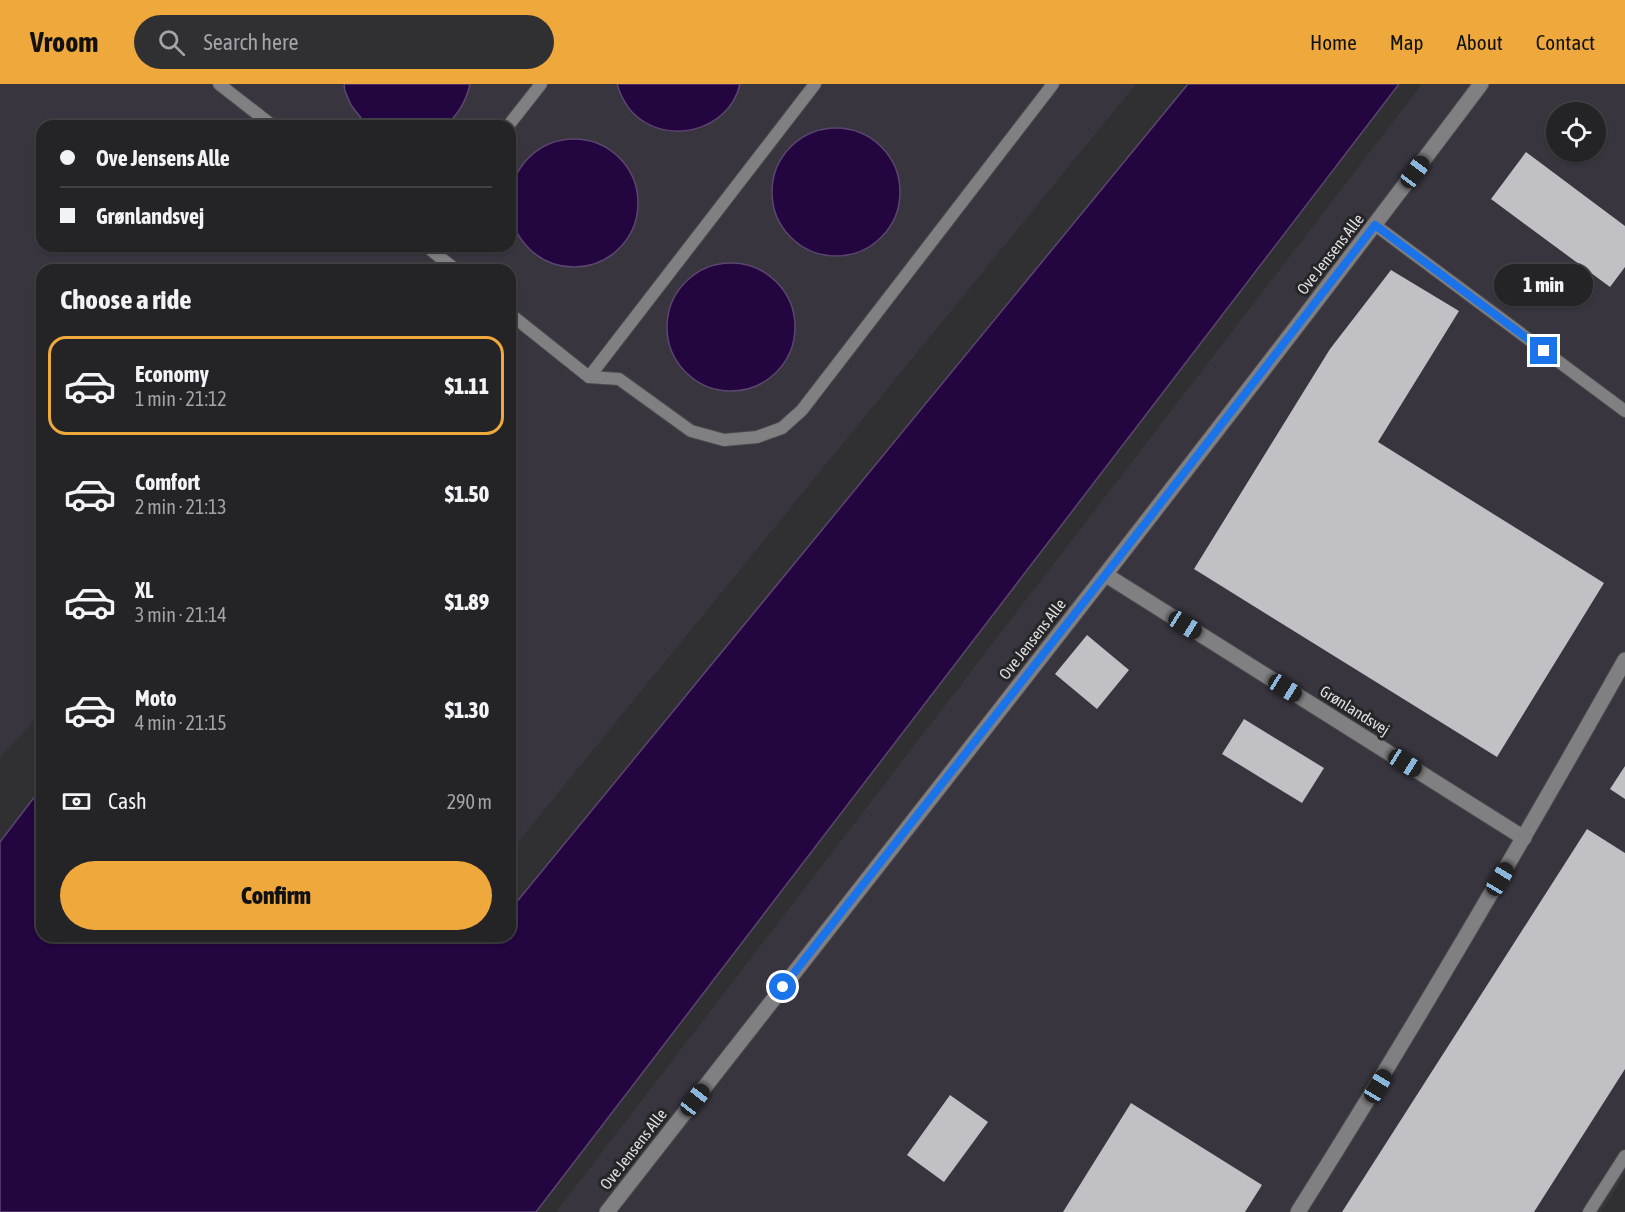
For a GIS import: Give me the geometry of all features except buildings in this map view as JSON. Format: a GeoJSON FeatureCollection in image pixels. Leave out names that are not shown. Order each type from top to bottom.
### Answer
{"type":"FeatureCollection","features":[{"type":"Feature","properties":{"kind":"street","name":"Ove Jensens Alle"},"geometry":{"type":"LineString","coordinates":[[607,1212],[1106,575],[1481,84]]}},
{"type":"Feature","properties":{"kind":"street","name":"Grønlandsvej"},"geometry":{"type":"LineString","coordinates":[[1106,575],[1524,838]]}},
{"type":"Feature","properties":{"kind":"street"},"geometry":{"type":"LineString","coordinates":[[1298,1212],[1378,1086],[1524,838],[1625,660]]}},
{"type":"Feature","properties":{"kind":"lane"},"geometry":{"type":"LineString","coordinates":[[219,84],[265,120]]}},
{"type":"Feature","properties":{"kind":"lane"},"geometry":{"type":"LineString","coordinates":[[512,120],[541,84]]}},
{"type":"Feature","properties":{"kind":"lane"},"geometry":{"type":"LineString","coordinates":[[589,377],[815,84]]}},
{"type":"Feature","properties":{"kind":"lane"},"geometry":{"type":"LineString","coordinates":[[516,319],[589,377],[619,379],[691,431],[724,440],[757,437],[782,428],[802,410],[1053,84]]}},
{"type":"Feature","properties":{"kind":"lane"},"geometry":{"type":"LineString","coordinates":[[1375,225],[1625,411]]}},
{"type":"Feature","properties":{"kind":"lane"},"geometry":{"type":"LineString","coordinates":[[434,252],[448,264]]}},
{"type":"Feature","properties":{"kind":"lane"},"geometry":{"type":"LineString","coordinates":[[1588,1212],[1625,1156]]}},
{"type":"Feature","properties":{"kind":"shaded area"},"geometry":{"type":"Polygon","coordinates":[[[0,84],[1136,84],[516,845],[516,264],[36,264],[36,719],[0,758],[0,84]]]}},
{"type":"Feature","properties":{"kind":"shaded area"},"geometry":{"type":"Polygon","coordinates":[[[344,84],[470,84],[461,108],[450,120],[364,120],[351,105],[344,84]]]}},
{"type":"Feature","properties":{"kind":"shaded area"},"geometry":{"type":"Polygon","coordinates":[[[617,84],[740,84],[734,100],[723,114],[710,123],[694,129],[678,131],[661,129],[646,123],[629,109],[617,84]]]}},
{"type":"Feature","properties":{"kind":"shaded area"},"geometry":{"type":"Polygon","coordinates":[[[1188,84],[1399,84],[536,1212],[0,1212],[0,842],[36,795],[36,942],[516,942],[516,903],[1188,84]]]}},
{"type":"Feature","properties":{"kind":"shaded area"},"geometry":{"type":"Polygon","coordinates":[[[1422,84],[1625,84],[1625,1174],[1601,1212],[556,1212],[1422,84]]]}},
{"type":"Feature","properties":{"kind":"shaded area"},"geometry":{"type":"Polygon","coordinates":[[[836,128],[860,133],[881,147],[895,168],[900,192],[895,216],[881,237],[860,251],[836,256],[812,251],[791,237],[777,216],[772,192],[777,168],[791,147],[812,133],[836,128]]]}},
{"type":"Feature","properties":{"kind":"shaded area"},"geometry":{"type":"Polygon","coordinates":[[[562,140],[586,140],[609,150],[627,168],[637,191],[637,215],[627,238],[609,256],[586,266],[562,266],[550,262],[529,248],[516,229],[516,177],[529,158],[550,144],[562,140]]]}},
{"type":"Feature","properties":{"kind":"shaded area"},"geometry":{"type":"Polygon","coordinates":[[[731,263],[755,268],[776,282],[790,303],[795,327],[790,351],[776,372],[755,386],[731,391],[707,386],[686,372],[672,351],[667,327],[672,303],[686,282],[707,268],[731,263]]]}},
{"type":"Feature","properties":{"kind":"route"},"geometry":{"type":"LineString","coordinates":[[783,987],[1375,225],[1544,351]]}}]}
